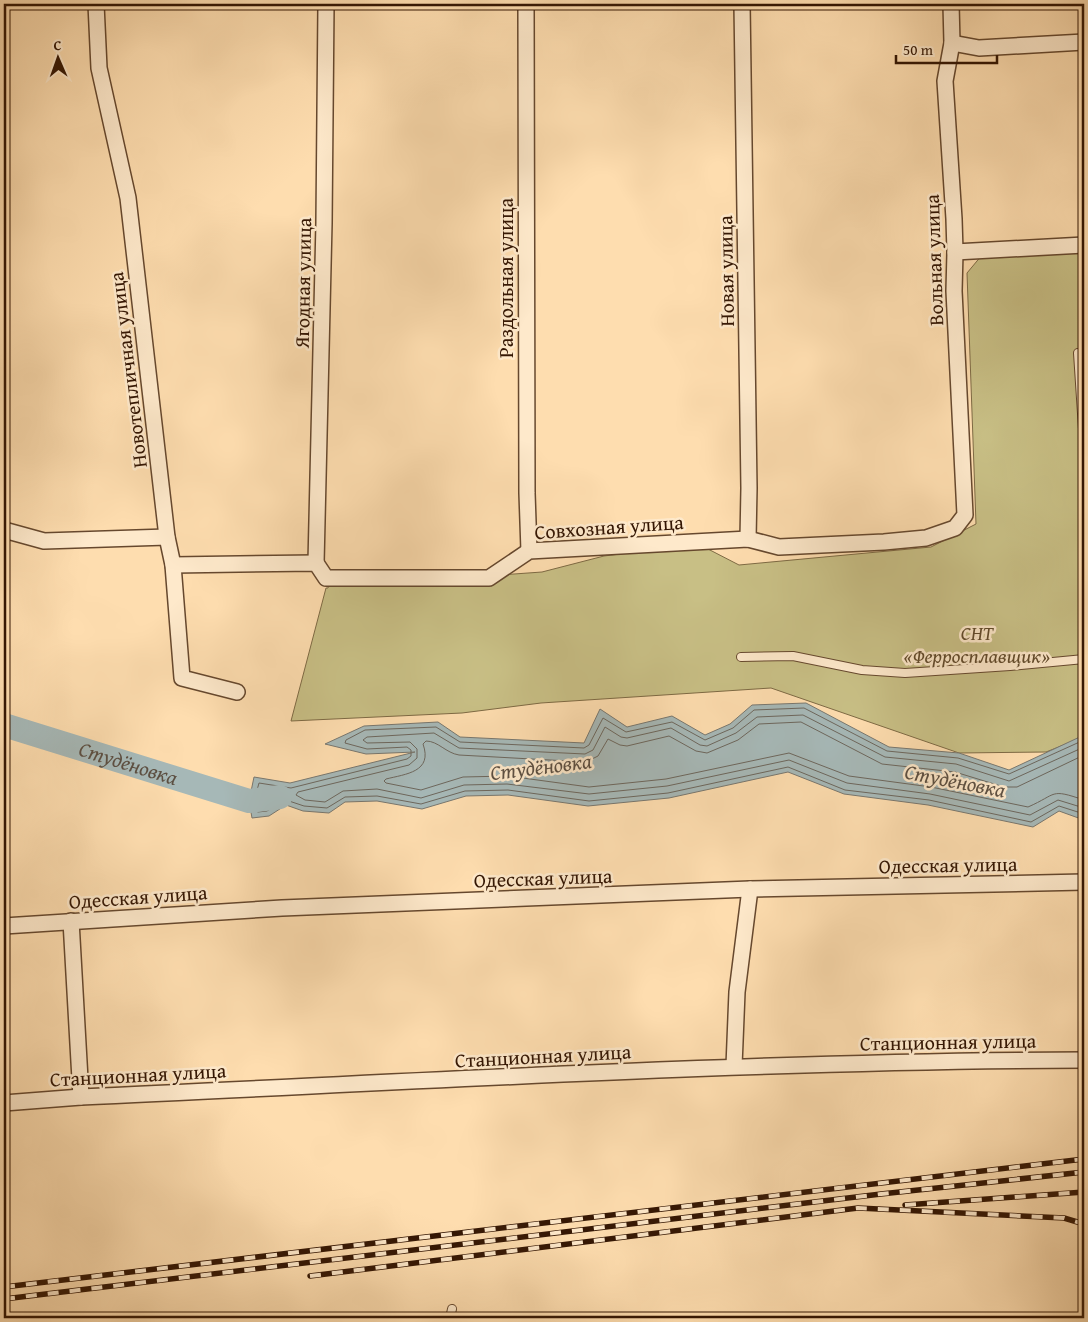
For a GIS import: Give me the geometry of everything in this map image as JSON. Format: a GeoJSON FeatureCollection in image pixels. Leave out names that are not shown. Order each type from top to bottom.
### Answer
{"type":"FeatureCollection","features":[{"type":"Feature","properties":{"kind":"street","name":"Новотепличная улица"},"geometry":{"type":"LineString","coordinates":[[96,4],[99,68],[128,198],[167,537],[173,566],[182,678],[237,692]]}},
{"type":"Feature","properties":{"kind":"street","name":"Ягодная улица"},"geometry":{"type":"LineString","coordinates":[[316,563],[324,223],[326,4]]}},
{"type":"Feature","properties":{"kind":"street","name":"Раздольная улица"},"geometry":{"type":"LineString","coordinates":[[526,4],[527,493],[529,551]]}},
{"type":"Feature","properties":{"kind":"street","name":"Новая улица"},"geometry":{"type":"LineString","coordinates":[[742,4],[749,488],[748,539]]}},
{"type":"Feature","properties":{"kind":"street","name":"Вольная улица"},"geometry":{"type":"LineString","coordinates":[[951,4],[952,43],[944,81],[955,252],[954,291],[965,515]]}},
{"type":"Feature","properties":{"kind":"street"},"geometry":{"type":"LineString","coordinates":[[952,43],[979,48],[1084,42]]}},
{"type":"Feature","properties":{"kind":"street"},"geometry":{"type":"LineString","coordinates":[[955,252],[1084,245]]}},
{"type":"Feature","properties":{"kind":"street","name":"Совхозная улица"},"geometry":{"type":"LineString","coordinates":[[316,563],[326,578],[489,578],[529,551],[748,539],[780,547],[884,542],[926,538],[955,528],[965,515]]}},
{"type":"Feature","properties":{"kind":"street"},"geometry":{"type":"LineString","coordinates":[[4,530],[44,541],[167,537]]}},
{"type":"Feature","properties":{"kind":"street"},"geometry":{"type":"LineString","coordinates":[[173,566],[316,563]]}},
{"type":"Feature","properties":{"kind":"street","name":"Одесская улица"},"geometry":{"type":"LineString","coordinates":[[4,926],[282,908],[750,889],[1084,882]]}},
{"type":"Feature","properties":{"kind":"street"},"geometry":{"type":"LineString","coordinates":[[734,1066],[737,992],[750,889]]}},
{"type":"Feature","properties":{"kind":"street"},"geometry":{"type":"LineString","coordinates":[[71,921],[81,1097]]}},
{"type":"Feature","properties":{"kind":"street","name":"Станционная улица"},"geometry":{"type":"LineString","coordinates":[[4,1103],[81,1097],[619,1073],[734,1066],[1084,1060]]}},
{"type":"Feature","properties":{"kind":"lane"},"geometry":{"type":"LineString","coordinates":[[1084,353],[1078,353],[1084,444]]}},
{"type":"Feature","properties":{"kind":"lane"},"geometry":{"type":"LineString","coordinates":[[741,657],[792,656],[862,670],[905,673],[1010,666],[1084,658]]}},
{"type":"Feature","properties":{"kind":"lane"},"geometry":{"type":"LineString","coordinates":[[450,1318],[452,1309]]}},
{"type":"Feature","properties":{"kind":"green space","name":"СНТ «Ферросплавщик»"},"geometry":{"type":"Polygon","coordinates":[[[1084,251],[1084,737],[1046,752],[959,753],[771,688],[541,703],[462,713],[291,721],[326,588],[328,588],[329,584],[416,581],[542,572],[604,556],[620,554],[629,549],[708,549],[739,565],[931,547],[976,524],[967,273],[982,255],[1084,251]]]}},
{"type":"Feature","properties":{"kind":"water"},"geometry":{"type":"Polygon","coordinates":[[[806,703],[889,747],[959,753],[1009,770],[1084,735],[1084,820],[1059,811],[1033,827],[928,805],[844,794],[788,772],[669,798],[588,806],[508,795],[466,796],[422,809],[377,801],[345,802],[329,813],[303,811],[286,805],[269,816],[252,818],[249,801],[254,777],[290,783],[415,752],[366,754],[325,744],[364,726],[438,722],[460,737],[584,743],[600,709],[627,727],[672,716],[705,735],[730,724],[752,705],[806,703]]]}},
{"type":"Feature","properties":{"kind":"waterway","name":"Студёновка"},"geometry":{"type":"LineString","coordinates":[[4,725],[249,801],[280,797]]}},
{"type":"Feature","properties":{"kind":"railway"},"geometry":{"type":"LineString","coordinates":[[4,1287],[1084,1159]]}},
{"type":"Feature","properties":{"kind":"railway"},"geometry":{"type":"LineString","coordinates":[[4,1299],[881,1194],[1084,1172]]}},
{"type":"Feature","properties":{"kind":"railway"},"geometry":{"type":"LineString","coordinates":[[905,1205],[1084,1192]]}},
{"type":"Feature","properties":{"kind":"railway"},"geometry":{"type":"LineString","coordinates":[[310,1276],[858,1208],[1064,1218],[1084,1224]]}}]}
